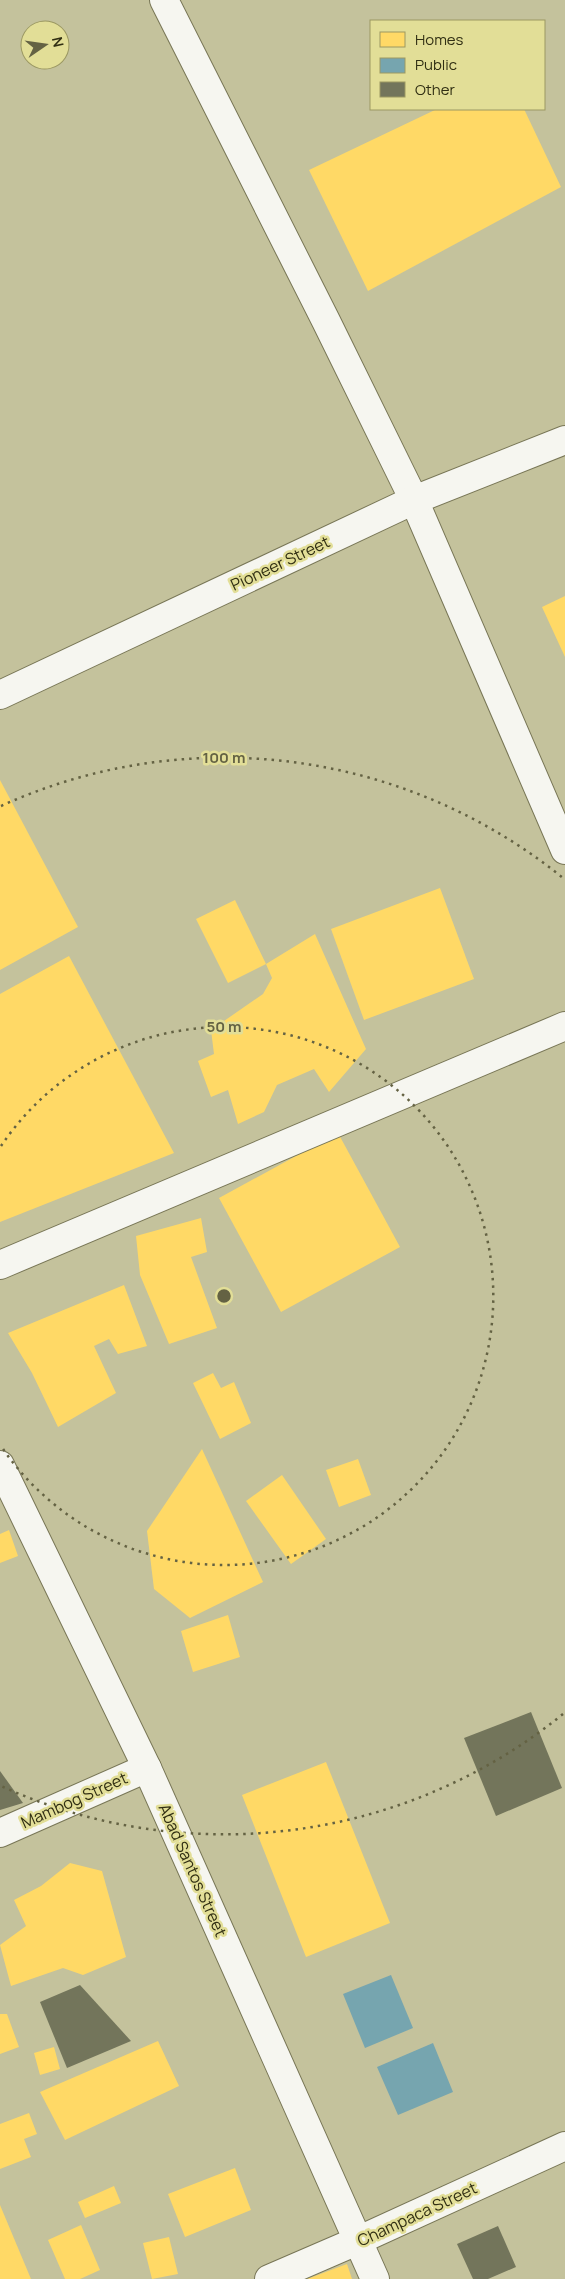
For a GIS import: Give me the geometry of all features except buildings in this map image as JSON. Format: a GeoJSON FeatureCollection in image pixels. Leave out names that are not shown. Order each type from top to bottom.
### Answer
{"type":"FeatureCollection","features":[{"type":"Feature","properties":{"kind":"street"},"geometry":{"type":"LineString","coordinates":[[164,0],[414,500],[565,850]]}},
{"type":"Feature","properties":{"kind":"street","name":"Pioneer Street"},"geometry":{"type":"LineString","coordinates":[[0,695],[414,500],[565,440]]}},
{"type":"Feature","properties":{"kind":"street"},"geometry":{"type":"LineString","coordinates":[[0,1265],[565,1026]]}},
{"type":"Feature","properties":{"kind":"street","name":"Abad Santos Street"},"geometry":{"type":"LineString","coordinates":[[0,1465],[147,1768],[375,2279]]}},
{"type":"Feature","properties":{"kind":"street","name":"Mambog Street"},"geometry":{"type":"LineString","coordinates":[[0,1833],[147,1768]]}},
{"type":"Feature","properties":{"kind":"street","name":"Champaca Street"},"geometry":{"type":"LineString","coordinates":[[269,2279],[358,2241],[565,2146]]}}]}
